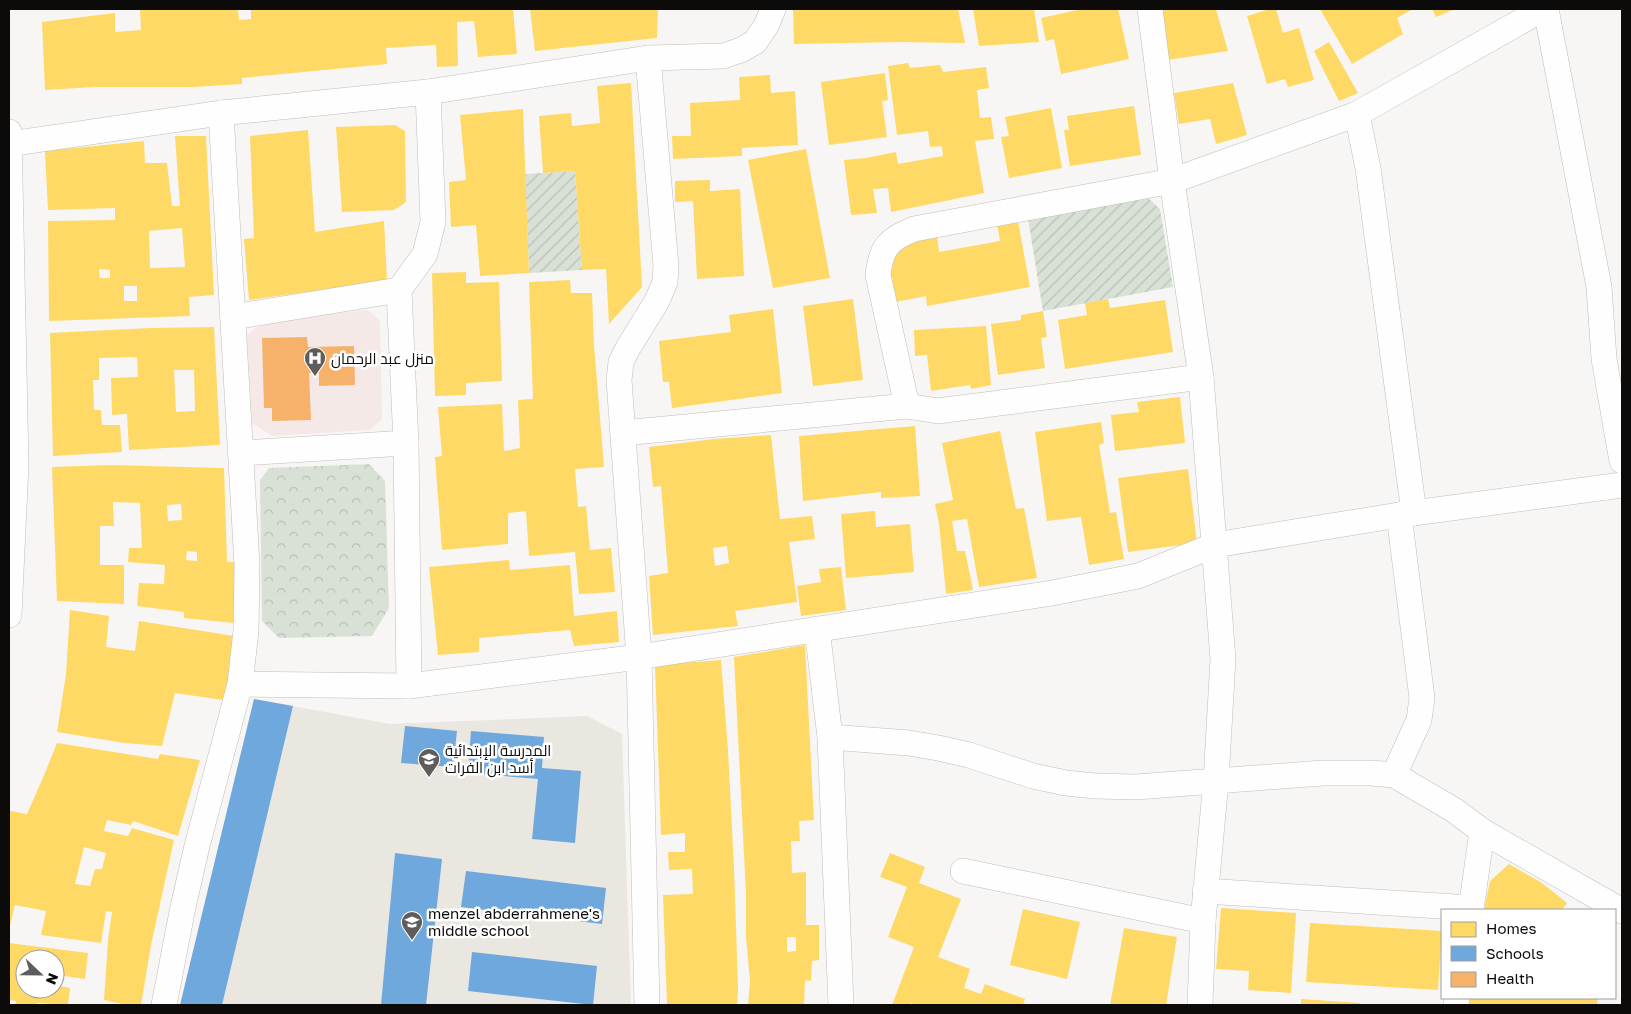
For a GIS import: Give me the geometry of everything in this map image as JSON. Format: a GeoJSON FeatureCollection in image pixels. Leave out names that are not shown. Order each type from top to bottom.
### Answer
{"type":"FeatureCollection","features":[{"type":"Feature","properties":{"kind":"street"},"geometry":{"type":"LineString","coordinates":[[9,144],[221,113],[428,92],[648,58],[723,56],[741,50],[755,42],[766,26],[773,9]]}},
{"type":"Feature","properties":{"kind":"street"},"geometry":{"type":"LineString","coordinates":[[1150,9],[1172,181],[1201,377],[1223,659],[1216,781],[1203,921],[1200,1005]]}},
{"type":"Feature","properties":{"kind":"street"},"geometry":{"type":"LineString","coordinates":[[907,406],[878,275],[880,261],[885,249],[896,236],[914,229],[1172,181],[1357,114],[1545,9],[1613,356],[1622,461]]}},
{"type":"Feature","properties":{"kind":"street"},"geometry":{"type":"LineString","coordinates":[[648,58],[666,266],[665,282],[657,301],[621,362],[619,380],[638,656],[648,1005]]}},
{"type":"Feature","properties":{"kind":"street"},"geometry":{"type":"LineString","coordinates":[[409,686],[406,443],[398,290],[425,254],[433,222],[428,92]]}},
{"type":"Feature","properties":{"kind":"street"},"geometry":{"type":"LineString","coordinates":[[164,1005],[187,890],[240,684],[246,631],[247,565],[221,113]]}},
{"type":"Feature","properties":{"kind":"street"},"geometry":{"type":"LineString","coordinates":[[1357,114],[1368,168],[1407,514],[1422,698],[1419,720],[1394,775]]}},
{"type":"Feature","properties":{"kind":"street"},"geometry":{"type":"LineString","coordinates":[[9,132],[16,465],[9,615]]}},
{"type":"Feature","properties":{"kind":"street"},"geometry":{"type":"LineString","coordinates":[[233,317],[398,290]]}},
{"type":"Feature","properties":{"kind":"street"},"geometry":{"type":"LineString","coordinates":[[623,434],[907,406],[938,411],[1201,377]]}},
{"type":"Feature","properties":{"kind":"street"},"geometry":{"type":"LineString","coordinates":[[241,453],[406,443]]}},
{"type":"Feature","properties":{"kind":"street"},"geometry":{"type":"LineString","coordinates":[[240,684],[409,686],[638,656],[1052,593],[1138,576],[1215,545],[1407,514],[1622,486]]}},
{"type":"Feature","properties":{"kind":"street"},"geometry":{"type":"LineString","coordinates":[[817,629],[830,737],[841,1005]]}},
{"type":"Feature","properties":{"kind":"street"},"geometry":{"type":"LineString","coordinates":[[830,737],[909,743],[938,748],[969,755],[1033,776],[1066,783],[1095,786],[1136,787],[1323,773],[1394,775],[1454,810],[1482,831],[1622,911]]}},
{"type":"Feature","properties":{"kind":"street"},"geometry":{"type":"LineString","coordinates":[[1206,891],[1471,909],[1482,831]]}},
{"type":"Feature","properties":{"kind":"street"},"geometry":{"type":"LineString","coordinates":[[963,871],[1203,921]]}},
{"type":"Feature","properties":{"kind":"shaded area","name":"منزل عبد الرحمان"},"geometry":{"type":"Polygon","coordinates":[[[368,310],[380,321],[382,419],[370,430],[272,436],[252,423],[247,335],[265,321],[368,310]]]}},
{"type":"Feature","properties":{"kind":"shaded area"},"geometry":{"type":"Polygon","coordinates":[[[254,699],[390,724],[587,716],[622,734],[631,1005],[180,1005],[254,699]]]}},
{"type":"Feature","properties":{"kind":"green space"},"geometry":{"type":"Polygon","coordinates":[[[575,171],[582,270],[529,273],[525,174],[575,171]]]}},
{"type":"Feature","properties":{"kind":"green space"},"geometry":{"type":"Polygon","coordinates":[[[1147,197],[1160,209],[1173,287],[1043,311],[1028,219],[1147,197]]]}},
{"type":"Feature","properties":{"kind":"green space"},"geometry":{"type":"Polygon","coordinates":[[[369,464],[385,481],[389,608],[372,636],[279,638],[262,621],[260,480],[269,468],[369,464]]]}},
{"type":"Feature","properties":{"kind":"building: Homes"},"geometry":{"type":"Polygon","coordinates":[[[238,9],[239,20],[251,19],[251,9],[513,9],[517,54],[478,57],[474,21],[457,22],[458,66],[437,67],[436,45],[386,48],[387,64],[242,78],[242,84],[194,87],[95,87],[45,90],[42,22],[115,13],[115,32],[141,30],[140,10],[238,9]]]}},
{"type":"Feature","properties":{"kind":"building: Homes"},"geometry":{"type":"Polygon","coordinates":[[[530,9],[658,9],[657,38],[535,51],[530,9]]]}},
{"type":"Feature","properties":{"kind":"building: Homes"},"geometry":{"type":"Polygon","coordinates":[[[793,9],[958,9],[965,43],[794,44],[793,9]]]}},
{"type":"Feature","properties":{"kind":"building: Homes"},"geometry":{"type":"Polygon","coordinates":[[[973,9],[1034,9],[1039,42],[979,46],[973,9]]]}},
{"type":"Feature","properties":{"kind":"building: Homes"},"geometry":{"type":"Polygon","coordinates":[[[1082,9],[1118,9],[1129,59],[1061,74],[1054,39],[1046,41],[1041,18],[1082,9]]]}},
{"type":"Feature","properties":{"kind":"building: Homes"},"geometry":{"type":"Polygon","coordinates":[[[1160,9],[1216,9],[1228,51],[1167,60],[1160,9]]]}},
{"type":"Feature","properties":{"kind":"building: Homes"},"geometry":{"type":"Polygon","coordinates":[[[1276,9],[1283,33],[1299,28],[1314,80],[1288,87],[1285,79],[1267,84],[1247,16],[1276,9]]]}},
{"type":"Feature","properties":{"kind":"building: Homes"},"geometry":{"type":"Polygon","coordinates":[[[1320,9],[1413,9],[1397,18],[1403,34],[1352,64],[1320,9]]]}},
{"type":"Feature","properties":{"kind":"building: Homes"},"geometry":{"type":"Polygon","coordinates":[[[1432,9],[1455,9],[1436,17],[1432,9]]]}},
{"type":"Feature","properties":{"kind":"building: Homes"},"geometry":{"type":"Polygon","coordinates":[[[1329,42],[1358,93],[1339,101],[1314,51],[1329,42]]]}},
{"type":"Feature","properties":{"kind":"building: Homes"},"geometry":{"type":"Polygon","coordinates":[[[908,63],[910,68],[940,65],[943,72],[986,67],[989,88],[977,90],[980,118],[991,117],[994,139],[975,141],[984,193],[891,212],[888,188],[873,189],[877,213],[851,215],[844,160],[896,152],[898,164],[943,156],[942,146],[930,147],[928,131],[897,135],[888,66],[908,63]]]}},
{"type":"Feature","properties":{"kind":"building: Homes"},"geometry":{"type":"Polygon","coordinates":[[[885,73],[888,100],[882,101],[887,137],[829,145],[821,82],[885,73]]]}},
{"type":"Feature","properties":{"kind":"building: Homes"},"geometry":{"type":"Polygon","coordinates":[[[770,75],[771,93],[795,91],[798,145],[742,148],[742,156],[673,159],[672,136],[691,136],[690,103],[740,100],[739,77],[770,75]]]}},
{"type":"Feature","properties":{"kind":"building: Homes"},"geometry":{"type":"Polygon","coordinates":[[[631,83],[642,287],[609,324],[606,269],[582,270],[575,171],[543,173],[539,116],[571,113],[572,126],[600,123],[597,86],[631,83]]]}},
{"type":"Feature","properties":{"kind":"building: Homes"},"geometry":{"type":"Polygon","coordinates":[[[1233,83],[1247,135],[1216,144],[1210,119],[1179,124],[1174,93],[1233,83]]]}},
{"type":"Feature","properties":{"kind":"building: Homes"},"geometry":{"type":"Polygon","coordinates":[[[1134,106],[1141,155],[1070,166],[1064,130],[1069,130],[1067,116],[1134,106]]]}},
{"type":"Feature","properties":{"kind":"building: Homes"},"geometry":{"type":"Polygon","coordinates":[[[1051,108],[1062,168],[1009,178],[1001,137],[1009,136],[1005,117],[1051,108]]]}},
{"type":"Feature","properties":{"kind":"building: Homes"},"geometry":{"type":"Polygon","coordinates":[[[523,109],[529,273],[480,276],[476,225],[451,227],[449,182],[466,180],[460,115],[523,109]]]}},
{"type":"Feature","properties":{"kind":"building: Homes"},"geometry":{"type":"Polygon","coordinates":[[[395,125],[405,131],[406,202],[394,210],[342,212],[336,127],[395,125]]]}},
{"type":"Feature","properties":{"kind":"building: Homes"},"geometry":{"type":"Polygon","coordinates":[[[308,130],[315,232],[384,221],[387,281],[249,300],[244,239],[254,238],[250,136],[308,130]]]}},
{"type":"Feature","properties":{"kind":"building: Homes"},"geometry":{"type":"Polygon","coordinates":[[[175,136],[206,136],[214,295],[189,297],[190,316],[49,321],[48,221],[115,220],[115,208],[48,210],[45,151],[144,141],[145,163],[167,163],[172,206],[180,206],[175,136]],[[182,228],[149,231],[150,268],[185,267],[182,228]],[[99,269],[100,278],[110,278],[110,270],[99,269]],[[124,286],[124,301],[137,301],[137,286],[124,286]]]}},
{"type":"Feature","properties":{"kind":"building: Homes"},"geometry":{"type":"Polygon","coordinates":[[[806,149],[830,278],[773,288],[748,160],[806,149]]]}},
{"type":"Feature","properties":{"kind":"building: Homes"},"geometry":{"type":"Polygon","coordinates":[[[710,180],[710,191],[740,189],[744,276],[697,279],[693,201],[675,202],[675,181],[710,180]]]}},
{"type":"Feature","properties":{"kind":"building: Homes"},"geometry":{"type":"Polygon","coordinates":[[[1018,221],[1030,287],[927,306],[926,296],[896,302],[887,255],[915,240],[937,236],[939,252],[1000,241],[997,224],[1018,221]]]}},
{"type":"Feature","properties":{"kind":"building: Homes"},"geometry":{"type":"Polygon","coordinates":[[[466,272],[466,283],[499,282],[502,381],[466,383],[466,395],[435,396],[432,273],[466,272]]]}},
{"type":"Feature","properties":{"kind":"building: Homes"},"geometry":{"type":"Polygon","coordinates":[[[570,280],[571,293],[592,293],[594,345],[604,467],[575,469],[578,507],[586,506],[590,550],[611,548],[615,592],[579,594],[575,552],[529,556],[526,511],[508,513],[508,544],[442,550],[435,457],[442,456],[438,407],[502,404],[504,451],[520,448],[518,400],[533,399],[529,282],[570,280]]]}},
{"type":"Feature","properties":{"kind":"building: Homes"},"geometry":{"type":"Polygon","coordinates":[[[853,299],[863,380],[813,386],[803,306],[853,299]]]}},
{"type":"Feature","properties":{"kind":"building: Homes"},"geometry":{"type":"Polygon","coordinates":[[[1108,299],[1110,308],[1165,300],[1173,352],[1065,369],[1058,320],[1087,315],[1085,303],[1108,299]]]}},
{"type":"Feature","properties":{"kind":"building: Homes"},"geometry":{"type":"Polygon","coordinates":[[[773,309],[782,393],[672,408],[669,382],[663,382],[659,341],[731,332],[729,315],[773,309]]]}},
{"type":"Feature","properties":{"kind":"building: Homes"},"geometry":{"type":"Polygon","coordinates":[[[1043,311],[1047,337],[1041,338],[1045,368],[998,375],[991,324],[1021,320],[1021,315],[1043,311]]]}},
{"type":"Feature","properties":{"kind":"building: Homes"},"geometry":{"type":"Polygon","coordinates":[[[986,326],[991,385],[971,389],[970,385],[931,391],[927,355],[915,356],[914,330],[986,326]]]}},
{"type":"Feature","properties":{"kind":"building: Homes"},"geometry":{"type":"Polygon","coordinates":[[[214,327],[220,445],[129,450],[127,414],[112,415],[111,378],[138,377],[137,357],[99,358],[99,380],[93,380],[94,410],[101,410],[102,425],[120,425],[122,452],[53,456],[50,333],[214,327]],[[174,370],[176,412],[195,411],[194,370],[174,370]]]}},
{"type":"Feature","properties":{"kind":"building: Homes"},"geometry":{"type":"Polygon","coordinates":[[[1180,397],[1185,443],[1115,451],[1111,415],[1139,412],[1137,402],[1180,397]]]}},
{"type":"Feature","properties":{"kind":"building: Homes"},"geometry":{"type":"Polygon","coordinates":[[[1101,422],[1104,443],[1099,445],[1110,513],[1116,512],[1124,559],[1089,565],[1081,517],[1047,521],[1035,432],[1101,422]]]}},
{"type":"Feature","properties":{"kind":"building: Homes"},"geometry":{"type":"Polygon","coordinates":[[[915,426],[920,496],[881,498],[881,492],[803,501],[799,436],[915,426]]]}},
{"type":"Feature","properties":{"kind":"building: Homes"},"geometry":{"type":"Polygon","coordinates":[[[1000,431],[1016,509],[1024,508],[1037,578],[979,587],[967,519],[952,521],[957,551],[965,551],[973,590],[946,594],[939,524],[935,504],[953,500],[942,443],[1000,431]]]}},
{"type":"Feature","properties":{"kind":"building: Homes"},"geometry":{"type":"Polygon","coordinates":[[[771,435],[780,519],[812,516],[815,539],[789,542],[797,602],[735,611],[738,626],[653,635],[649,576],[668,573],[661,486],[653,487],[649,447],[714,439],[771,435]],[[727,546],[713,548],[715,566],[729,563],[727,546]]]}},
{"type":"Feature","properties":{"kind":"building: Homes"},"geometry":{"type":"Polygon","coordinates":[[[111,465],[224,468],[227,562],[235,562],[234,623],[184,618],[184,612],[137,606],[139,583],[164,584],[165,565],[128,562],[129,548],[142,548],[140,503],[113,502],[114,526],[100,526],[100,565],[124,565],[124,604],[57,601],[52,467],[111,465]],[[181,504],[167,505],[168,521],[182,520],[181,504]],[[187,551],[186,560],[197,561],[197,552],[187,551]]]}},
{"type":"Feature","properties":{"kind":"building: Homes"},"geometry":{"type":"Polygon","coordinates":[[[1188,469],[1197,543],[1128,552],[1118,478],[1188,469]]]}},
{"type":"Feature","properties":{"kind":"building: Homes"},"geometry":{"type":"Polygon","coordinates":[[[875,511],[876,527],[910,524],[914,572],[846,578],[841,514],[875,511]]]}},
{"type":"Feature","properties":{"kind":"building: Homes"},"geometry":{"type":"Polygon","coordinates":[[[509,560],[510,570],[570,565],[574,616],[617,611],[619,642],[574,646],[570,630],[479,638],[479,652],[438,655],[429,567],[509,560]]]}},
{"type":"Feature","properties":{"kind":"building: Homes"},"geometry":{"type":"Polygon","coordinates":[[[841,567],[846,610],[801,616],[797,586],[821,582],[819,569],[841,567]]]}},
{"type":"Feature","properties":{"kind":"building: Homes"},"geometry":{"type":"Polygon","coordinates":[[[70,610],[109,616],[106,647],[135,651],[139,621],[234,636],[231,667],[223,700],[175,693],[162,746],[125,743],[57,732],[66,674],[70,610]]]}},
{"type":"Feature","properties":{"kind":"building: Homes"},"geometry":{"type":"Polygon","coordinates":[[[805,645],[814,820],[799,821],[800,841],[791,841],[792,873],[806,872],[806,925],[819,925],[819,960],[812,961],[811,981],[805,980],[804,1005],[748,1005],[750,981],[746,937],[746,894],[734,657],[805,645]],[[787,937],[787,952],[796,951],[796,937],[787,937]]]}},
{"type":"Feature","properties":{"kind":"building: Homes"},"geometry":{"type":"Polygon","coordinates":[[[721,660],[734,867],[737,1005],[667,1005],[663,895],[693,894],[692,869],[669,870],[668,852],[685,852],[685,833],[661,835],[655,665],[721,660]]]}},
{"type":"Feature","properties":{"kind":"building: Homes"},"geometry":{"type":"Polygon","coordinates":[[[57,743],[158,759],[160,754],[200,760],[178,836],[133,821],[131,825],[107,820],[104,831],[128,836],[132,828],[174,840],[151,945],[141,1005],[127,1005],[104,1000],[112,912],[106,911],[101,943],[41,935],[46,911],[15,905],[9,930],[10,811],[27,814],[57,743]],[[84,847],[75,884],[90,886],[95,869],[102,869],[106,853],[84,847]]]}},
{"type":"Feature","properties":{"kind":"building: Homes"},"geometry":{"type":"Polygon","coordinates":[[[890,853],[925,867],[919,883],[961,899],[938,957],[970,969],[964,988],[981,994],[985,984],[1025,999],[1023,1005],[916,1005],[911,1003],[910,1005],[892,1005],[914,947],[888,937],[907,887],[880,877],[890,853]]]}},
{"type":"Feature","properties":{"kind":"building: Homes"},"geometry":{"type":"Polygon","coordinates":[[[1509,864],[1542,883],[1567,903],[1563,909],[1484,909],[1490,881],[1509,864]]]}},
{"type":"Feature","properties":{"kind":"building: Homes"},"geometry":{"type":"Polygon","coordinates":[[[1221,908],[1296,913],[1291,993],[1248,990],[1249,971],[1216,969],[1221,908]]]}},
{"type":"Feature","properties":{"kind":"building: Homes"},"geometry":{"type":"Polygon","coordinates":[[[1023,909],[1080,922],[1067,979],[1010,965],[1023,909]]]}},
{"type":"Feature","properties":{"kind":"building: Homes"},"geometry":{"type":"Polygon","coordinates":[[[1310,923],[1441,931],[1438,990],[1306,982],[1310,923]]]}},
{"type":"Feature","properties":{"kind":"building: Homes"},"geometry":{"type":"Polygon","coordinates":[[[1124,928],[1177,937],[1166,1005],[1110,1005],[1124,928]]]}},
{"type":"Feature","properties":{"kind":"building: Homes"},"geometry":{"type":"Polygon","coordinates":[[[9,943],[56,949],[15,949],[15,999],[65,999],[65,987],[70,988],[68,1005],[37,1003],[37,1005],[15,1005],[16,1001],[9,1000],[9,943]]]}},
{"type":"Feature","properties":{"kind":"building: Homes"},"geometry":{"type":"Polygon","coordinates":[[[65,950],[88,953],[85,979],[65,976],[65,950]]]}},
{"type":"Feature","properties":{"kind":"building: Homes"},"geometry":{"type":"Polygon","coordinates":[[[1301,999],[1360,1003],[1360,1005],[1301,1005],[1301,999]]]}},
{"type":"Feature","properties":{"kind":"building: Homes"},"geometry":{"type":"Polygon","coordinates":[[[1468,999],[1598,999],[1597,1005],[1467,1005],[1468,999]]]}},
{"type":"Feature","properties":{"kind":"building: Schools"},"geometry":{"type":"Polygon","coordinates":[[[254,699],[293,706],[222,1005],[180,1005],[254,699]]]}},
{"type":"Feature","properties":{"kind":"building: Schools"},"geometry":{"type":"Polygon","coordinates":[[[405,726],[457,731],[453,767],[401,763],[405,726]]]}},
{"type":"Feature","properties":{"kind":"building: Schools"},"geometry":{"type":"Polygon","coordinates":[[[471,731],[544,737],[542,768],[581,771],[575,843],[532,839],[538,779],[468,773],[471,731]]]}},
{"type":"Feature","properties":{"kind":"building: Schools"},"geometry":{"type":"Polygon","coordinates":[[[395,853],[442,859],[426,1005],[381,1005],[395,853]]]}},
{"type":"Feature","properties":{"kind":"building: Schools"},"geometry":{"type":"Polygon","coordinates":[[[466,871],[606,888],[602,924],[461,907],[466,871]]]}},
{"type":"Feature","properties":{"kind":"building: Schools"},"geometry":{"type":"Polygon","coordinates":[[[472,952],[597,966],[593,1005],[468,991],[472,952]]]}},
{"type":"Feature","properties":{"kind":"building: Health"},"geometry":{"type":"Polygon","coordinates":[[[307,337],[308,347],[354,346],[355,385],[319,386],[319,373],[309,373],[311,420],[272,421],[272,408],[264,408],[262,338],[307,337]]]}},
{"type":"Feature","properties":{"kind":"place","name":"منزل عبد الرحمان"},"geometry":{"type":"Point","coordinates":[315,377]}},
{"type":"Feature","properties":{"kind":"place","name":"المدرسة الإبتدائية أسد ابن الفرات"},"geometry":{"type":"Point","coordinates":[429,778]}},
{"type":"Feature","properties":{"kind":"place","name":"menzel abderrahmene's middle school"},"geometry":{"type":"Point","coordinates":[412,941]}}]}
